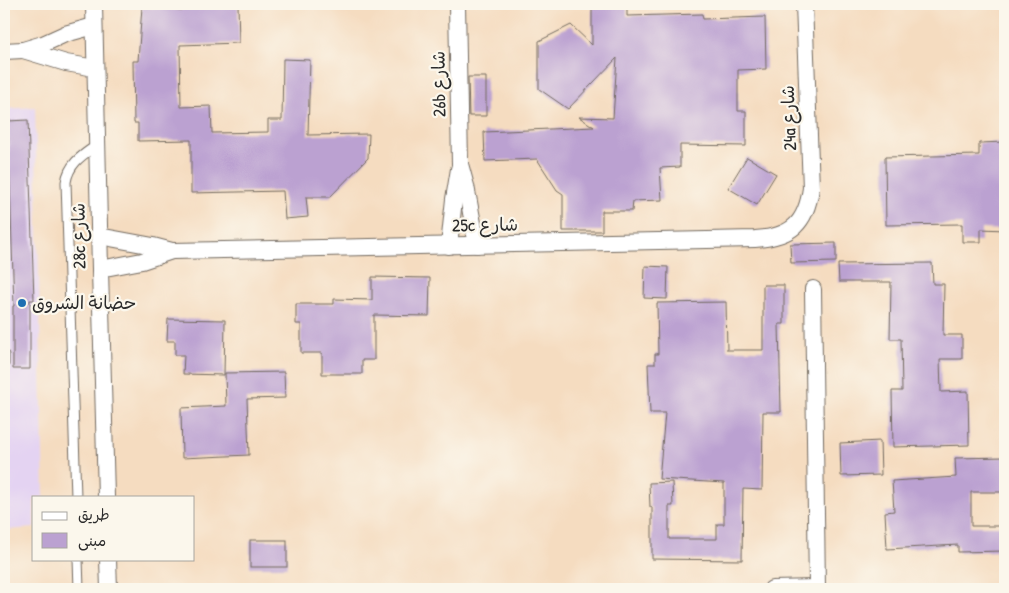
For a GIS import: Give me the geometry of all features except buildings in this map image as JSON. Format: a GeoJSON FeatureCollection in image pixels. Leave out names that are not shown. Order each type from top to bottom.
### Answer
{"type":"FeatureCollection","features":[{"type":"Feature","properties":{"kind":"street","name":"28c شارع"},"geometry":{"type":"LineString","coordinates":[[94,4],[106,496]]}},
{"type":"Feature","properties":{"kind":"street","name":"26b شارع"},"geometry":{"type":"LineString","coordinates":[[449,246],[460,164],[457,4]]}},
{"type":"Feature","properties":{"kind":"street","name":"24a شارع"},"geometry":{"type":"LineString","coordinates":[[796,226],[804,214],[811,188],[804,4]]}},
{"type":"Feature","properties":{"kind":"street"},"geometry":{"type":"LineString","coordinates":[[4,51],[23,50],[65,34],[94,26]]}},
{"type":"Feature","properties":{"kind":"street"},"geometry":{"type":"LineString","coordinates":[[23,50],[66,63],[95,68]]}},
{"type":"Feature","properties":{"kind":"street","name":"26b شارع"},"geometry":{"type":"LineString","coordinates":[[460,164],[477,245]]}},
{"type":"Feature","properties":{"kind":"street","name":"25c شارع"},"geometry":{"type":"LineString","coordinates":[[99,236],[172,251],[770,238],[783,234],[796,226]]}},
{"type":"Feature","properties":{"kind":"street","name":"25c شارع"},"geometry":{"type":"LineString","coordinates":[[100,269],[142,262],[172,251]]}},
{"type":"Feature","properties":{"kind":"street"},"geometry":{"type":"LineString","coordinates":[[772,589],[817,589],[813,289]]}},
{"type":"Feature","properties":{"kind":"street"},"geometry":{"type":"LineString","coordinates":[[108,560],[109,589]]}},
{"type":"Feature","properties":{"kind":"lane"},"geometry":{"type":"LineString","coordinates":[[76,496],[66,182],[67,175],[73,164],[97,145]]}},
{"type":"Feature","properties":{"kind":"lane"},"geometry":{"type":"LineString","coordinates":[[4,355],[4,364]]}},
{"type":"Feature","properties":{"kind":"lane"},"geometry":{"type":"LineString","coordinates":[[78,560],[79,589]]}},
{"type":"Feature","properties":{"kind":"shaded area","name":"حضانة الشروق"},"geometry":{"type":"Polygon","coordinates":[[[35,107],[44,496],[32,496],[32,528],[4,530],[4,109],[35,107]]]}},
{"type":"Feature","properties":{"kind":"place","name":"حضانة الشروق"},"geometry":{"type":"Point","coordinates":[22,303]}}]}
